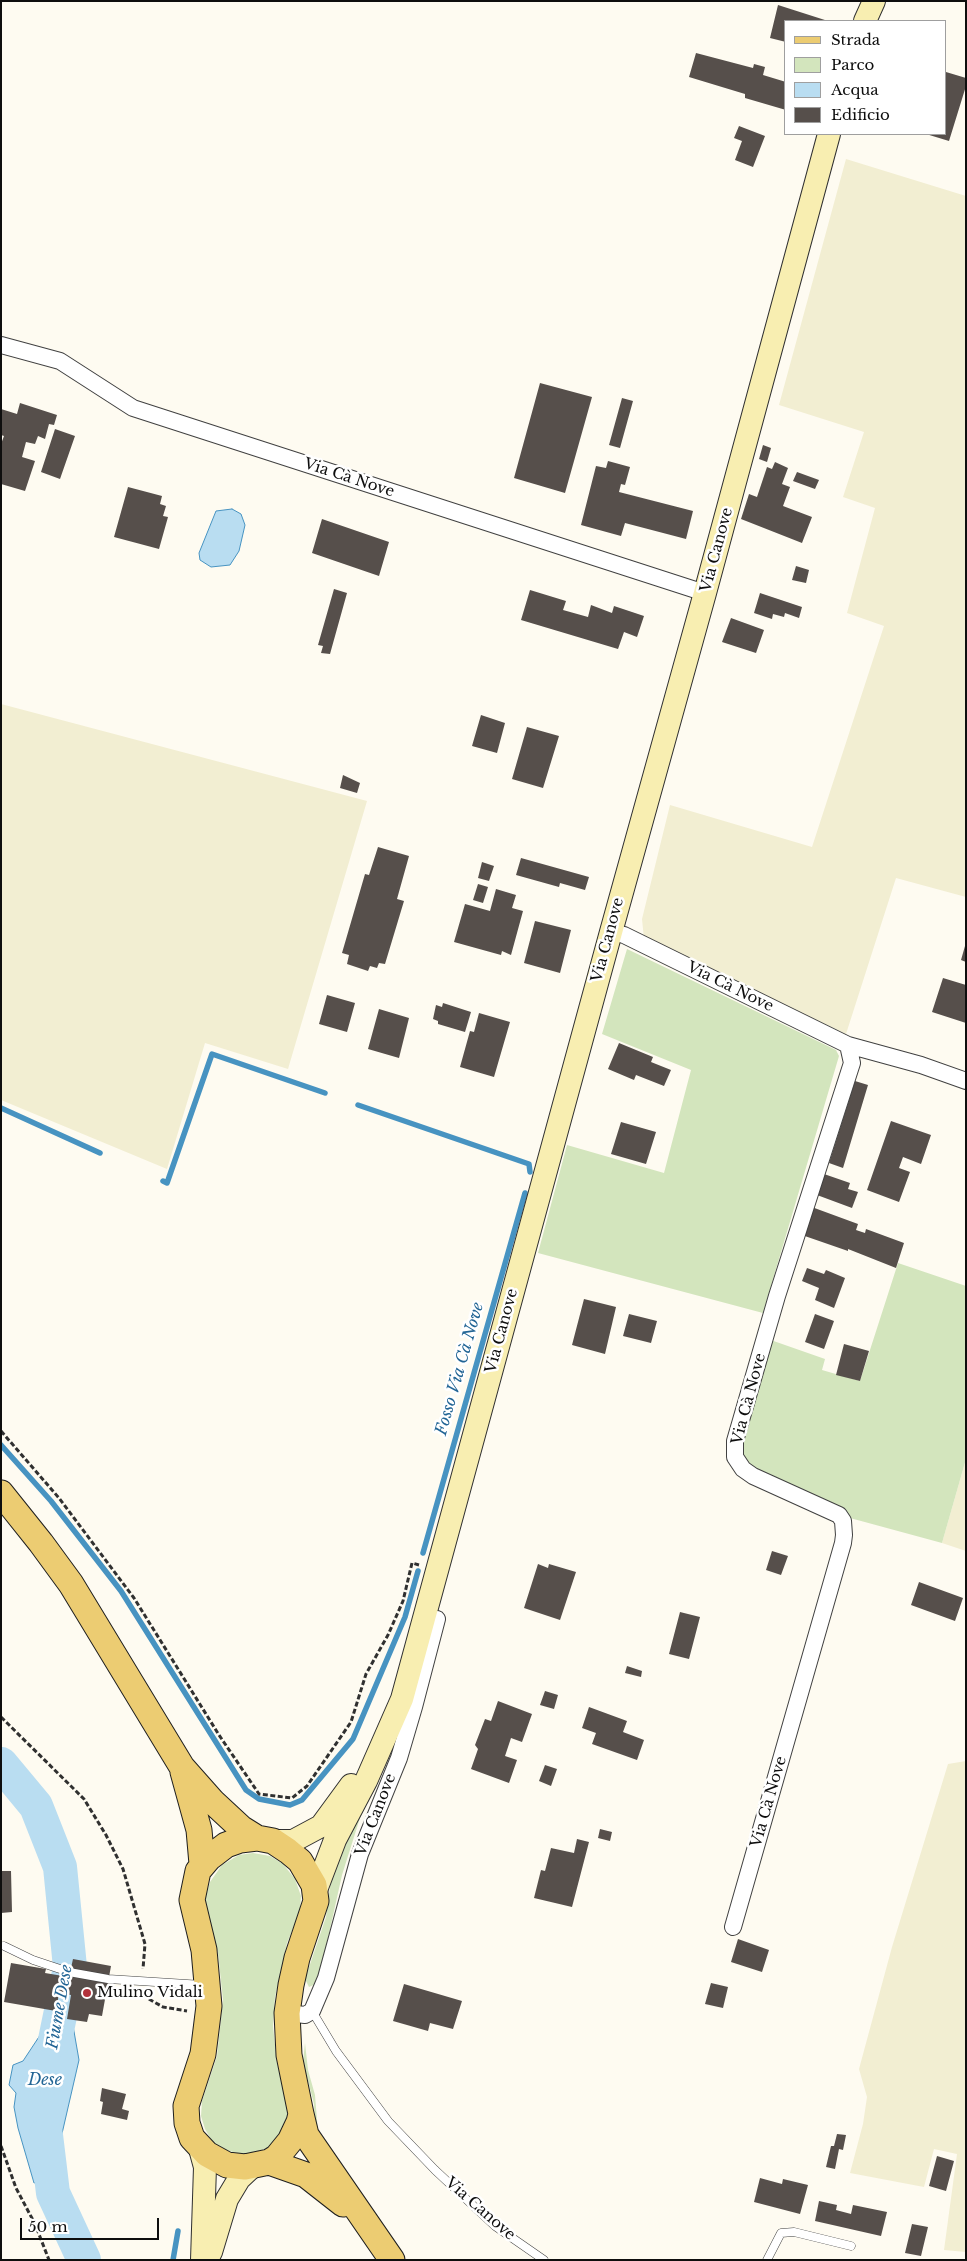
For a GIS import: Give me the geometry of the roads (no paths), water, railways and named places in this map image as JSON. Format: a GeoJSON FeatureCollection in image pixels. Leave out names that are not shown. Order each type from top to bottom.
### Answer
{"type":"FeatureCollection","features":[{"type":"Feature","properties":{"kind":"main road"},"geometry":{"type":"LineString","coordinates":[[1,1493],[71,1584],[182,1767],[213,1802],[241,1828],[288,1851],[300,1861],[309,1874],[316,1890],[313,1911],[297,1958],[287,2013],[290,2055],[300,2114],[306,2135],[386,2251]]}},
{"type":"Feature","properties":{"kind":"main road"},"geometry":{"type":"LineString","coordinates":[[182,1767],[198,1830],[202,1864]]}},
{"type":"Feature","properties":{"kind":"main road"},"geometry":{"type":"LineString","coordinates":[[265,1840],[226,1845],[202,1864],[198,1871],[192,1900],[204,1950],[210,2006],[203,2054],[186,2106],[187,2123],[192,2138],[207,2154],[227,2165],[245,2167],[262,2163],[284,2150],[290,2141],[300,2114]]}},
{"type":"Feature","properties":{"kind":"main road"},"geometry":{"type":"LineString","coordinates":[[262,2163],[306,2175],[345,2205],[386,2251]]}},
{"type":"Feature","properties":{"kind":"street"},"geometry":{"type":"LineString","coordinates":[[865,20],[874,1]]}},
{"type":"Feature","properties":{"kind":"street","name":"Via Canove"},"geometry":{"type":"LineString","coordinates":[[316,1890],[335,1840],[366,1781],[402,1699],[829,135]]}},
{"type":"Feature","properties":{"kind":"street","name":"Via Cà Nove"},"geometry":{"type":"LineString","coordinates":[[1,345],[60,361],[133,408],[705,594]]}},
{"type":"Feature","properties":{"kind":"street","name":"Via Cà Nove"},"geometry":{"type":"LineString","coordinates":[[610,932],[624,935],[848,1045],[966,1081]]}},
{"type":"Feature","properties":{"kind":"street","name":"Via Cà Nove"},"geometry":{"type":"LineString","coordinates":[[732,1927],[844,1535],[843,1521],[839,1515],[753,1476],[743,1469],[735,1457],[735,1441],[777,1296],[852,1063],[848,1045]]}},
{"type":"Feature","properties":{"kind":"street","name":"Via Canove"},"geometry":{"type":"LineString","coordinates":[[312,2011],[326,1978],[360,1854],[399,1758],[437,1619]]}},
{"type":"Feature","properties":{"kind":"street","name":"Via Canove"},"geometry":{"type":"LineString","coordinates":[[265,1840],[293,1841],[321,1826],[382,1745]]}},
{"type":"Feature","properties":{"kind":"street"},"geometry":{"type":"LineString","coordinates":[[287,2013],[305,2015],[312,2011]]}},
{"type":"Feature","properties":{"kind":"street"},"geometry":{"type":"LineString","coordinates":[[199,2145],[205,2167],[202,2260]]}},
{"type":"Feature","properties":{"kind":"street"},"geometry":{"type":"LineString","coordinates":[[208,2260],[227,2199],[239,2179],[262,2163]]}},
{"type":"Feature","properties":{"kind":"lane"},"geometry":{"type":"LineString","coordinates":[[4,1946],[33,1960],[69,1972],[108,1979],[207,1985]]}},
{"type":"Feature","properties":{"kind":"lane","name":"Via Canove"},"geometry":{"type":"LineString","coordinates":[[312,2011],[336,2051],[388,2121],[434,2170],[495,2226],[544,2260]]}},
{"type":"Feature","properties":{"kind":"lane"},"geometry":{"type":"LineString","coordinates":[[767,2260],[781,2234],[794,2232],[851,2246]]}},
{"type":"Feature","properties":{"kind":"water"},"geometry":{"type":"Polygon","coordinates":[[[232,509],[241,514],[245,525],[239,551],[230,565],[211,567],[200,560],[199,553],[216,511],[232,509]]]}},
{"type":"Feature","properties":{"kind":"water","name":"Dese"},"geometry":{"type":"Polygon","coordinates":[[[59,1993],[72,1995],[72,2020],[79,2060],[61,2138],[65,2174],[34,2183],[18,2128],[14,2107],[16,2093],[9,2085],[13,2065],[23,2061],[56,2011],[59,1993]]]}},
{"type":"Feature","properties":{"kind":"waterway","name":"Fosso Via Cà Nove"},"geometry":{"type":"LineString","coordinates":[[163,1181],[167,1183],[212,1054],[325,1093]]}},
{"type":"Feature","properties":{"kind":"waterway","name":"Fosso Via Cà Nove"},"geometry":{"type":"LineString","coordinates":[[358,1105],[529,1164],[530,1172]]}},
{"type":"Feature","properties":{"kind":"waterway","name":"Fosso Via Cà Nove"},"geometry":{"type":"LineString","coordinates":[[1,1108],[100,1153]]}},
{"type":"Feature","properties":{"kind":"waterway","name":"Fosso Via Cà Nove"},"geometry":{"type":"LineString","coordinates":[[423,1553],[525,1193]]}},
{"type":"Feature","properties":{"kind":"waterway"},"geometry":{"type":"LineString","coordinates":[[1,1445],[51,1501],[121,1591],[246,1790],[259,1799],[290,1805],[302,1800],[353,1739],[405,1617],[418,1571]]}},
{"type":"Feature","properties":{"kind":"waterway","name":"Fiume Dese"},"geometry":{"type":"LineString","coordinates":[[1,1764],[36,1806],[60,1867],[70,1967],[55,2040]]}},
{"type":"Feature","properties":{"kind":"waterway","name":"Fiume Dese"},"geometry":{"type":"LineString","coordinates":[[46,2135],[53,2193],[84,2260]]}},
{"type":"Feature","properties":{"kind":"waterway","name":"Fosso Via Cà Nove"},"geometry":{"type":"LineString","coordinates":[[173,2260],[178,2231]]}},
{"type":"Feature","properties":{"kind":"place","name":"Mulino Vidali"},"geometry":{"type":"Point","coordinates":[87,1993]}}]}
